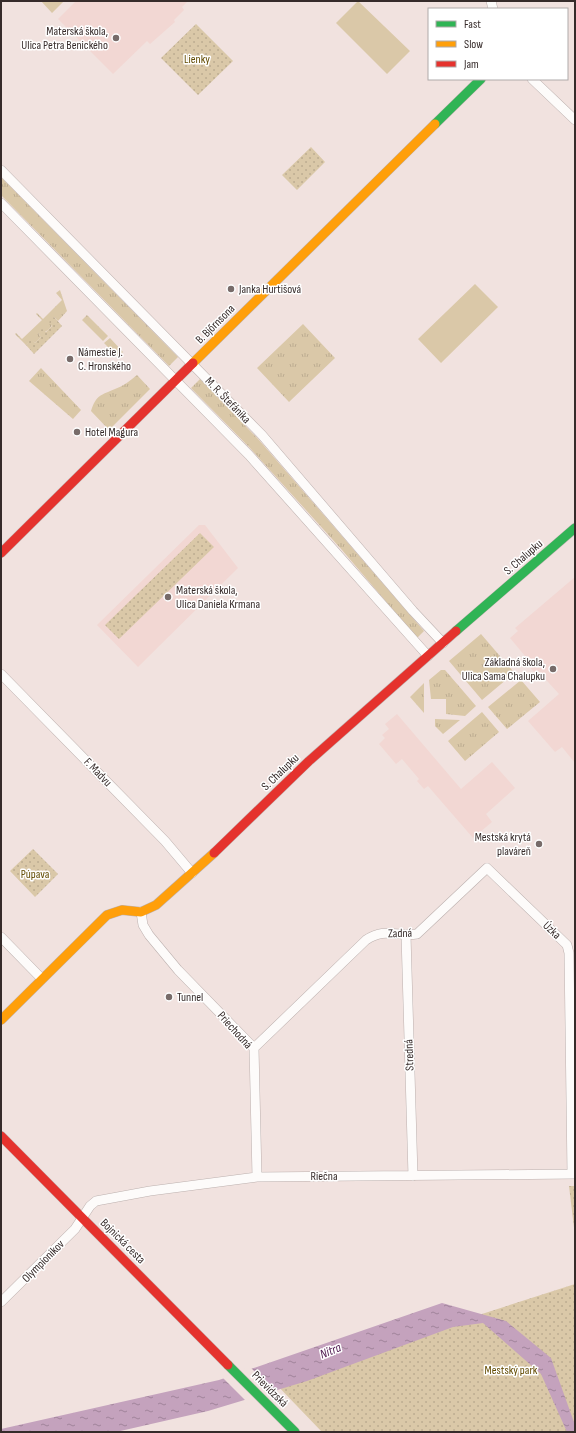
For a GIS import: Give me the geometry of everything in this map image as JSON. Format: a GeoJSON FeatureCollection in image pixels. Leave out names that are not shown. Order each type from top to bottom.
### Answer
{"type":"FeatureCollection","features":[{"type":"Feature","properties":{"kind":"street","name":"B. Bjőrnsona"},"geometry":{"type":"LineString","coordinates":[[1,553],[480,80]]}},
{"type":"Feature","properties":{"kind":"street"},"geometry":{"type":"LineString","coordinates":[[533,80],[575,120]]}},
{"type":"Feature","properties":{"kind":"street","name":"M. R. Štefánika"},"geometry":{"type":"LineString","coordinates":[[1,170],[266,440],[443,644]]}},
{"type":"Feature","properties":{"kind":"street","name":"M. R. Štefánika"},"geometry":{"type":"LineString","coordinates":[[1,203],[249,455],[428,656]]}},
{"type":"Feature","properties":{"kind":"street","name":"S. Chalupku"},"geometry":{"type":"LineString","coordinates":[[141,912],[156,905],[192,874],[309,761],[575,528]]}},
{"type":"Feature","properties":{"kind":"street","name":"F. Madvu"},"geometry":{"type":"LineString","coordinates":[[1,674],[165,841],[192,874]]}},
{"type":"Feature","properties":{"kind":"street","name":"Zadná"},"geometry":{"type":"LineString","coordinates":[[254,1048],[366,940],[375,934],[417,934],[487,868],[527,906]]}},
{"type":"Feature","properties":{"kind":"street","name":"Úzka"},"geometry":{"type":"LineString","coordinates":[[527,906],[567,946],[569,953],[574,1174]]}},
{"type":"Feature","properties":{"kind":"street"},"geometry":{"type":"LineString","coordinates":[[1,1020],[107,915],[122,910],[141,912]]}},
{"type":"Feature","properties":{"kind":"street","name":"Priechodná"},"geometry":{"type":"LineString","coordinates":[[141,912],[143,925],[178,970],[254,1048],[256,1177]]}},
{"type":"Feature","properties":{"kind":"street","name":"Stredná"},"geometry":{"type":"LineString","coordinates":[[406,935],[413,1176]]}},
{"type":"Feature","properties":{"kind":"street"},"geometry":{"type":"LineString","coordinates":[[1,937],[42,979]]}},
{"type":"Feature","properties":{"kind":"street","name":"Bojnická cesta"},"geometry":{"type":"LineString","coordinates":[[1,1136],[227,1363]]}},
{"type":"Feature","properties":{"kind":"street","name":"Riečna"},"geometry":{"type":"LineString","coordinates":[[82,1218],[90,1206],[96,1201],[150,1191],[256,1177],[574,1174]]}},
{"type":"Feature","properties":{"kind":"street","name":"Olympionikov"},"geometry":{"type":"LineString","coordinates":[[1,1302],[75,1229],[82,1218]]}},
{"type":"Feature","properties":{"kind":"street","name":"Prievidzská"},"geometry":{"type":"LineString","coordinates":[[227,1363],[295,1432]]}},
{"type":"Feature","properties":{"kind":"shaded area","name":"Materská škola, Ulica Petra Benického"},"geometry":{"type":"Polygon","coordinates":[[[76,1],[188,1],[182,7],[184,10],[174,20],[175,22],[150,44],[147,41],[113,74],[58,19],[76,1]]]}},
{"type":"Feature","properties":{"kind":"shaded area","name":"Materská škola, Ulica Daniela Krmana"},"geometry":{"type":"Polygon","coordinates":[[[199,525],[205,525],[238,568],[138,667],[97,625],[199,525]]]}},
{"type":"Feature","properties":{"kind":"shaded area","name":"Základná škola, Ulica Sama Chalupku"},"geometry":{"type":"Polygon","coordinates":[[[575,577],[575,763],[562,747],[555,752],[528,721],[559,694],[538,671],[535,673],[522,659],[525,656],[510,638],[518,631],[515,628],[575,577]]]}},
{"type":"Feature","properties":{"kind":"shaded area"},"geometry":{"type":"Polygon","coordinates":[[[397,714],[461,789],[492,762],[515,788],[486,814],[492,822],[473,838],[428,786],[424,789],[417,781],[419,779],[402,759],[396,764],[379,744],[385,738],[382,735],[389,729],[385,724],[397,714]]]}},
{"type":"Feature","properties":{"kind":"green space"},"geometry":{"type":"Polygon","coordinates":[[[41,1],[64,1],[52,13],[41,1]]]}},
{"type":"Feature","properties":{"kind":"green space"},"geometry":{"type":"Polygon","coordinates":[[[358,1],[410,51],[387,74],[336,23],[358,1]]]}},
{"type":"Feature","properties":{"kind":"green space","name":"Lienky"},"geometry":{"type":"Polygon","coordinates":[[[196,24],[233,61],[198,95],[161,58],[196,24]]]}},
{"type":"Feature","properties":{"kind":"green space"},"geometry":{"type":"Polygon","coordinates":[[[311,147],[325,162],[297,190],[282,175],[311,147]]]}},
{"type":"Feature","properties":{"kind":"green space"},"geometry":{"type":"Polygon","coordinates":[[[1,177],[178,357],[169,366],[1,195],[1,177]]]}},
{"type":"Feature","properties":{"kind":"green space"},"geometry":{"type":"Polygon","coordinates":[[[475,284],[498,307],[441,363],[418,339],[475,284]]]}},
{"type":"Feature","properties":{"kind":"green space"},"geometry":{"type":"Polygon","coordinates":[[[60,290],[67,311],[58,321],[54,317],[49,329],[45,332],[38,333],[41,337],[35,343],[31,340],[26,345],[15,334],[16,333],[22,339],[42,320],[36,314],[37,313],[43,319],[62,300],[56,293],[60,290]]]}},
{"type":"Feature","properties":{"kind":"green space"},"geometry":{"type":"Polygon","coordinates":[[[87,315],[108,336],[103,341],[82,320],[87,315]]]}},
{"type":"Feature","properties":{"kind":"green space"},"geometry":{"type":"Polygon","coordinates":[[[54,317],[62,326],[34,354],[26,345],[31,339],[35,343],[41,337],[38,333],[42,329],[46,332],[52,326],[49,322],[54,317]]]}},
{"type":"Feature","properties":{"kind":"green space"},"geometry":{"type":"Polygon","coordinates":[[[303,324],[335,358],[289,402],[257,368],[303,324]]]}},
{"type":"Feature","properties":{"kind":"green space"},"geometry":{"type":"Polygon","coordinates":[[[110,338],[123,352],[118,357],[104,343],[110,338]]]}},
{"type":"Feature","properties":{"kind":"green space"},"geometry":{"type":"Polygon","coordinates":[[[41,368],[81,410],[73,419],[29,381],[41,368]]]}},
{"type":"Feature","properties":{"kind":"green space"},"geometry":{"type":"Polygon","coordinates":[[[137,375],[150,389],[109,430],[91,411],[95,402],[103,394],[124,385],[137,375]]]}},
{"type":"Feature","properties":{"kind":"green space"},"geometry":{"type":"Polygon","coordinates":[[[200,379],[259,440],[424,631],[417,638],[342,550],[250,448],[191,388],[200,379]]]}},
{"type":"Feature","properties":{"kind":"green space"},"geometry":{"type":"Polygon","coordinates":[[[200,533],[214,547],[119,639],[105,625],[200,533]]]}},
{"type":"Feature","properties":{"kind":"green space"},"geometry":{"type":"Polygon","coordinates":[[[481,634],[512,670],[513,674],[482,700],[449,661],[481,634]]]}},
{"type":"Feature","properties":{"kind":"green space"},"geometry":{"type":"Polygon","coordinates":[[[441,670],[445,670],[476,706],[465,716],[446,714],[446,699],[431,699],[429,680],[441,670]]]}},
{"type":"Feature","properties":{"kind":"green space"},"geometry":{"type":"Polygon","coordinates":[[[521,680],[540,702],[507,729],[488,707],[521,680]]]}},
{"type":"Feature","properties":{"kind":"green space"},"geometry":{"type":"Polygon","coordinates":[[[424,683],[424,713],[410,697],[424,683]]]}},
{"type":"Feature","properties":{"kind":"green space"},"geometry":{"type":"Polygon","coordinates":[[[482,712],[499,732],[465,761],[448,741],[482,712]]]}},
{"type":"Feature","properties":{"kind":"green space"},"geometry":{"type":"Polygon","coordinates":[[[435,719],[460,720],[443,734],[435,726],[435,719]]]}},
{"type":"Feature","properties":{"kind":"green space","name":"Púpava"},"geometry":{"type":"Polygon","coordinates":[[[33,849],[58,874],[35,897],[10,871],[33,849]]]}},
{"type":"Feature","properties":{"kind":"green space"},"geometry":{"type":"Polygon","coordinates":[[[569,1186],[575,1186],[575,1236],[569,1186]]]}},
{"type":"Feature","properties":{"kind":"green space","name":"Mestský park"},"geometry":{"type":"Polygon","coordinates":[[[575,1284],[575,1432],[322,1432],[273,1381],[575,1284]]]}},
{"type":"Feature","properties":{"kind":"water","name":"Nitra"},"geometry":{"type":"Polygon","coordinates":[[[442,1303],[506,1321],[551,1358],[575,1425],[575,1432],[567,1432],[541,1374],[483,1323],[453,1327],[307,1381],[208,1411],[116,1432],[1,1432],[1,1429],[219,1380],[442,1303]]]}},
{"type":"Feature","properties":{"kind":"pier"},"geometry":{"type":"Polygon","coordinates":[[[250,1367],[275,1392],[246,1401],[222,1377],[250,1367]]]}},
{"type":"Feature","properties":{"kind":"traffic: fast"},"geometry":{"type":"LineString","coordinates":[[435,124],[480,80]]}},
{"type":"Feature","properties":{"kind":"traffic: fast"},"geometry":{"type":"LineString","coordinates":[[456,631],[575,528]]}},
{"type":"Feature","properties":{"kind":"traffic: fast"},"geometry":{"type":"LineString","coordinates":[[228,1365],[295,1432]]}},
{"type":"Feature","properties":{"kind":"traffic: slow"},"geometry":{"type":"LineString","coordinates":[[193,363],[435,124]]}},
{"type":"Feature","properties":{"kind":"traffic: slow"},"geometry":{"type":"LineString","coordinates":[[1,1020],[107,915],[122,910],[141,912],[156,905],[214,853]]}},
{"type":"Feature","properties":{"kind":"traffic: jam"},"geometry":{"type":"LineString","coordinates":[[1,553],[193,363]]}},
{"type":"Feature","properties":{"kind":"traffic: jam"},"geometry":{"type":"LineString","coordinates":[[214,853],[309,761],[456,631]]}},
{"type":"Feature","properties":{"kind":"traffic: jam"},"geometry":{"type":"LineString","coordinates":[[1,1136],[228,1365]]}},
{"type":"Feature","properties":{"kind":"place","name":"Materská škola, Ulica Petra Benického"},"geometry":{"type":"Point","coordinates":[116,38]}},
{"type":"Feature","properties":{"kind":"place","name":"Janka Hurtišová"},"geometry":{"type":"Point","coordinates":[231,289]}},
{"type":"Feature","properties":{"kind":"place","name":"Námestie J. C. Hronského"},"geometry":{"type":"Point","coordinates":[70,359]}},
{"type":"Feature","properties":{"kind":"place","name":"Hotel Magura"},"geometry":{"type":"Point","coordinates":[77,432]}},
{"type":"Feature","properties":{"kind":"place","name":"Materská škola, Ulica Daniela Krmana"},"geometry":{"type":"Point","coordinates":[168,597]}},
{"type":"Feature","properties":{"kind":"place","name":"Základná škola, Ulica Sama Chalupku"},"geometry":{"type":"Point","coordinates":[553,669]}},
{"type":"Feature","properties":{"kind":"place","name":"Mestská krytá plaváreň"},"geometry":{"type":"Point","coordinates":[539,844]}},
{"type":"Feature","properties":{"kind":"place","name":"Tunnel"},"geometry":{"type":"Point","coordinates":[169,997]}}]}
